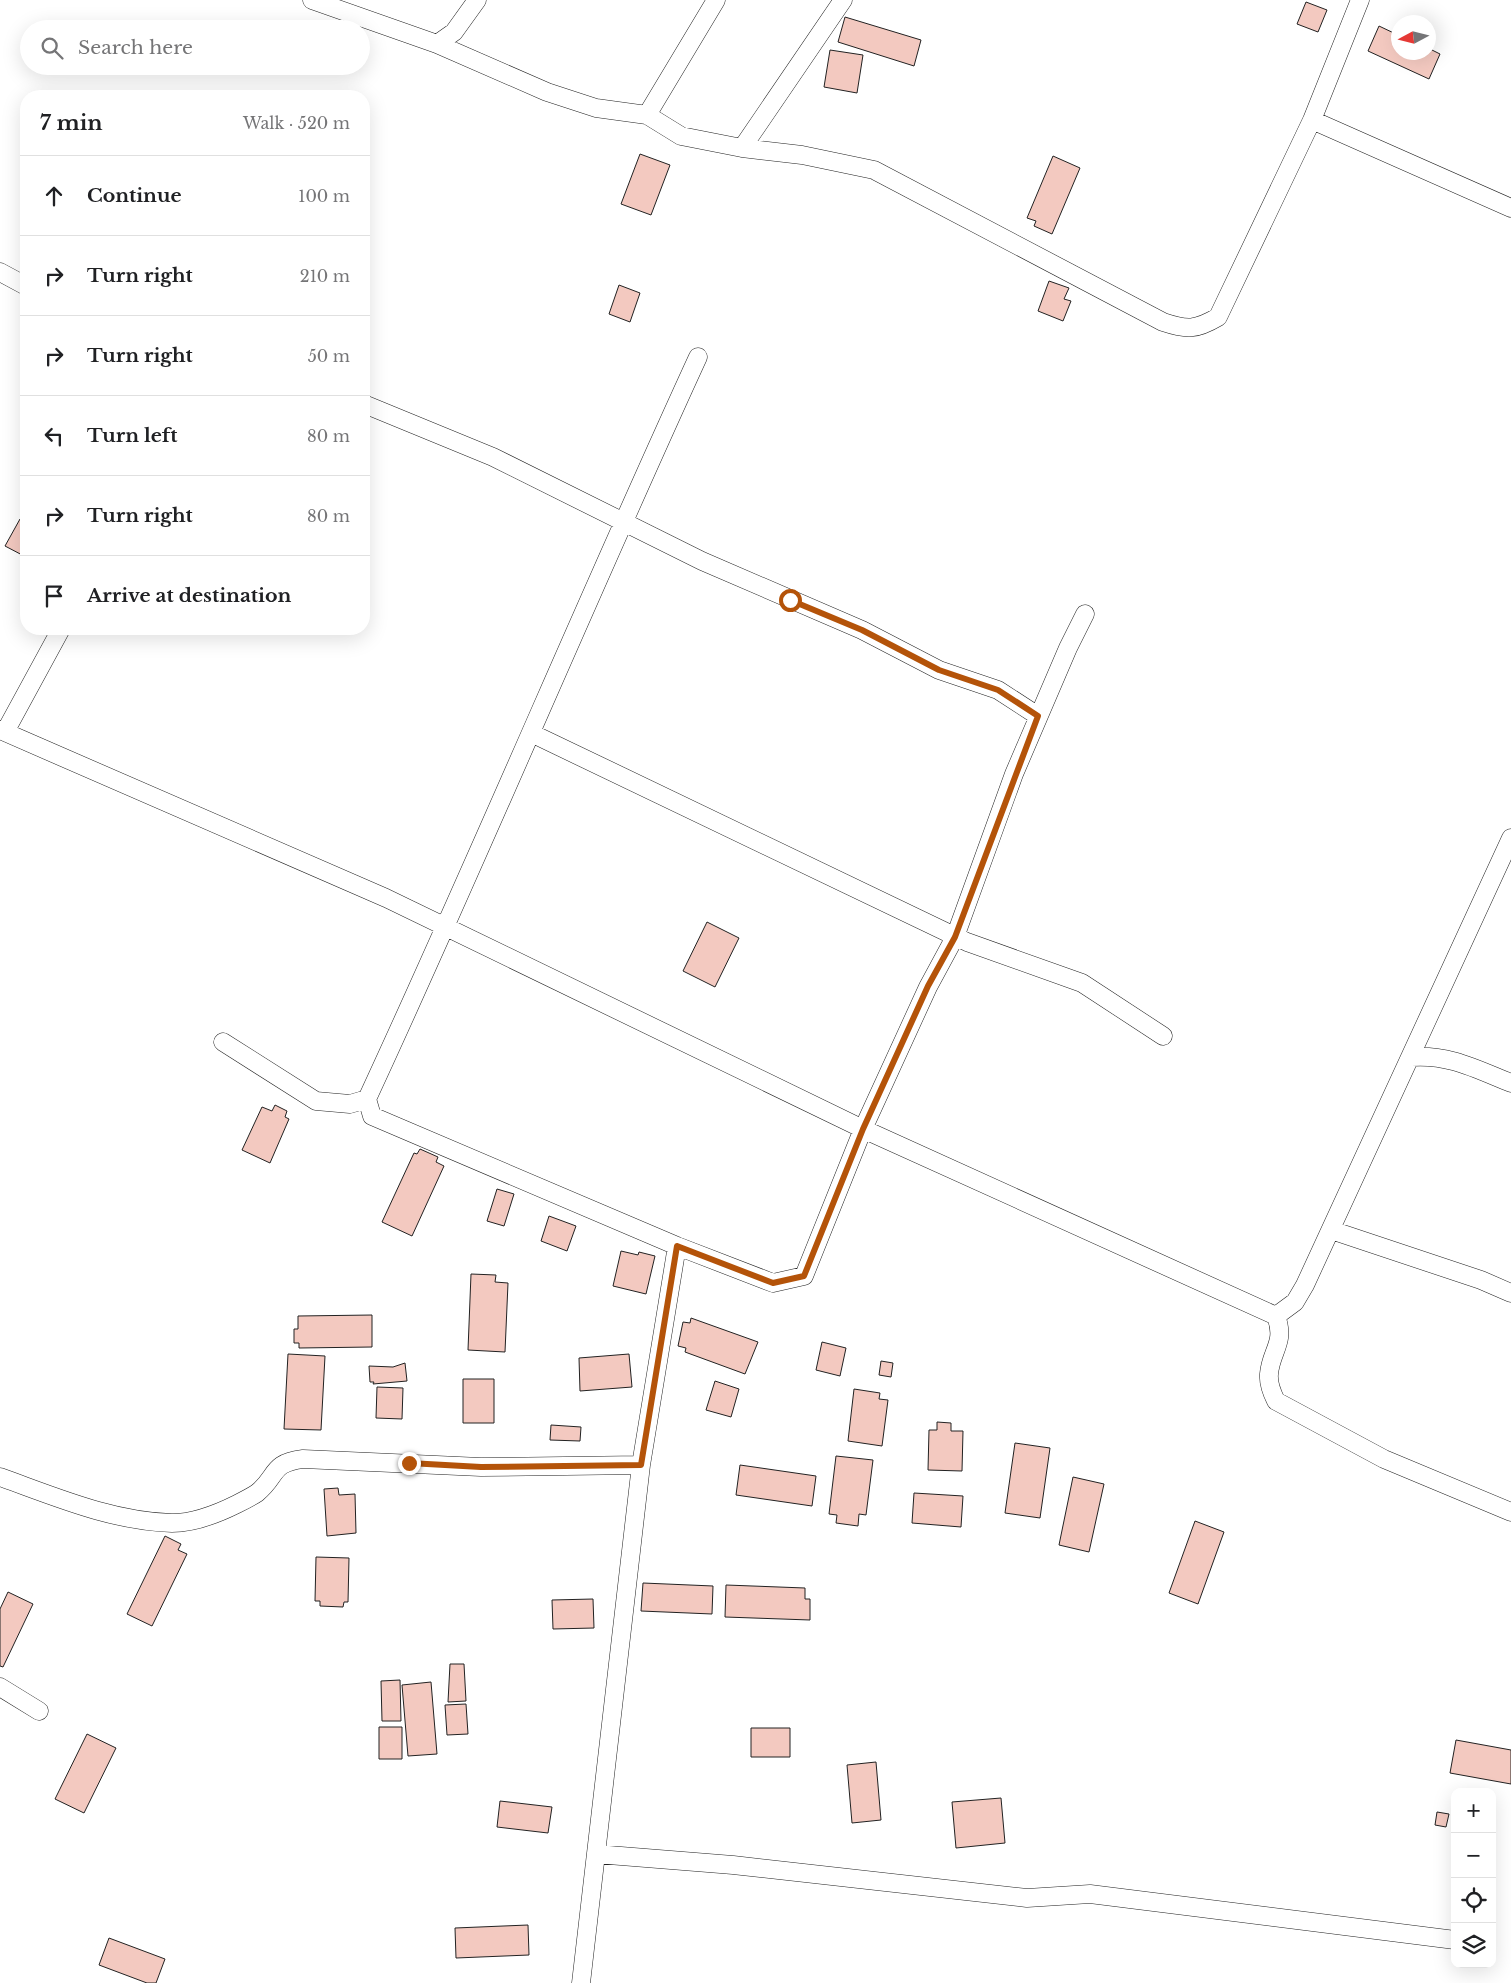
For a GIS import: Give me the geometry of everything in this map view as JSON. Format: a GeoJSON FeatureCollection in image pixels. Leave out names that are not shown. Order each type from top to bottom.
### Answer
{"type":"FeatureCollection","features":[{"type":"Feature","properties":{"kind":"street"},"geometry":{"type":"LineString","coordinates":[[312,0],[369,20]]}},
{"type":"Feature","properties":{"kind":"street"},"geometry":{"type":"LineString","coordinates":[[437,44],[454,32],[478,0]]}},
{"type":"Feature","properties":{"kind":"street"},"geometry":{"type":"LineString","coordinates":[[647,115],[716,0]]}},
{"type":"Feature","properties":{"kind":"street"},"geometry":{"type":"LineString","coordinates":[[742,148],[843,0]]}},
{"type":"Feature","properties":{"kind":"street"},"geometry":{"type":"LineString","coordinates":[[370,20],[437,44],[547,92],[596,108],[647,115],[681,136],[742,148],[802,155],[874,170],[1163,322],[1183,329],[1195,328],[1218,317],[1312,120],[1360,0]]}},
{"type":"Feature","properties":{"kind":"street"},"geometry":{"type":"LineString","coordinates":[[1312,120],[1511,208]]}},
{"type":"Feature","properties":{"kind":"street"},"geometry":{"type":"LineString","coordinates":[[0,272],[20,283]]}},
{"type":"Feature","properties":{"kind":"street"},"geometry":{"type":"LineString","coordinates":[[698,357],[623,520],[446,928],[367,1099],[372,1116],[677,1246],[773,1283],[804,1276],[863,1129],[928,986],[955,937],[1038,716],[1085,614]]}},
{"type":"Feature","properties":{"kind":"street"},"geometry":{"type":"LineString","coordinates":[[370,406],[493,457],[623,520],[702,561],[862,630],[939,670],[998,690],[1038,716]]}},
{"type":"Feature","properties":{"kind":"street"},"geometry":{"type":"LineString","coordinates":[[58,635],[2,731],[377,894],[863,1129],[1276,1316],[1281,1330],[1280,1342],[1272,1360],[1269,1375],[1270,1388],[1276,1401],[1384,1459],[1511,1512]]}},
{"type":"Feature","properties":{"kind":"street"},"geometry":{"type":"LineString","coordinates":[[531,733],[955,937],[1082,983],[1162,1036]]}},
{"type":"Feature","properties":{"kind":"street"},"geometry":{"type":"LineString","coordinates":[[1276,1316],[1294,1302],[1305,1285],[1511,838]]}},
{"type":"Feature","properties":{"kind":"street"},"geometry":{"type":"LineString","coordinates":[[223,1042],[316,1101],[350,1104],[367,1099]]}},
{"type":"Feature","properties":{"kind":"street"},"geometry":{"type":"LineString","coordinates":[[1411,1057],[1433,1055],[1447,1058],[1511,1082]]}},
{"type":"Feature","properties":{"kind":"street"},"geometry":{"type":"LineString","coordinates":[[1331,1230],[1481,1280],[1511,1293]]}},
{"type":"Feature","properties":{"kind":"street"},"geometry":{"type":"LineString","coordinates":[[582,1983],[641,1465],[677,1246]]}},
{"type":"Feature","properties":{"kind":"street"},"geometry":{"type":"LineString","coordinates":[[0,1476],[94,1512],[172,1523],[204,1518],[237,1504],[258,1492],[274,1471],[286,1461],[303,1459],[481,1467],[641,1465]]}},
{"type":"Feature","properties":{"kind":"street"},"geometry":{"type":"LineString","coordinates":[[0,1687],[39,1711]]}},
{"type":"Feature","properties":{"kind":"street"},"geometry":{"type":"LineString","coordinates":[[596,1854],[733,1865],[1027,1898],[1090,1894],[1451,1939]]}},
{"type":"Feature","properties":{"kind":"building"},"geometry":{"type":"Polygon","coordinates":[[[1306,2],[1327,10],[1318,32],[1297,24],[1306,2]]]}},
{"type":"Feature","properties":{"kind":"building"},"geometry":{"type":"Polygon","coordinates":[[[845,17],[921,40],[914,66],[838,42],[845,17]]]}},
{"type":"Feature","properties":{"kind":"building"},"geometry":{"type":"Polygon","coordinates":[[[1379,26],[1391,32],[1391,60],[1436,60],[1436,52],[1440,54],[1429,79],[1368,51],[1379,26]]]}},
{"type":"Feature","properties":{"kind":"building"},"geometry":{"type":"Polygon","coordinates":[[[830,50],[863,55],[857,93],[824,87],[830,50]]]}},
{"type":"Feature","properties":{"kind":"building"},"geometry":{"type":"Polygon","coordinates":[[[640,154],[670,165],[651,215],[621,204],[640,154]]]}},
{"type":"Feature","properties":{"kind":"building"},"geometry":{"type":"Polygon","coordinates":[[[1053,156],[1080,168],[1052,234],[1034,226],[1036,221],[1027,218],[1053,156]]]}},
{"type":"Feature","properties":{"kind":"building"},"geometry":{"type":"Polygon","coordinates":[[[1049,281],[1069,288],[1064,299],[1071,301],[1063,321],[1038,311],[1049,281]]]}},
{"type":"Feature","properties":{"kind":"building"},"geometry":{"type":"Polygon","coordinates":[[[619,285],[640,293],[630,322],[609,314],[619,285]]]}},
{"type":"Feature","properties":{"kind":"building"},"geometry":{"type":"Polygon","coordinates":[[[20,519],[20,554],[5,546],[20,519]]]}},
{"type":"Feature","properties":{"kind":"building"},"geometry":{"type":"Polygon","coordinates":[[[707,922],[739,938],[715,987],[683,971],[707,922]]]}},
{"type":"Feature","properties":{"kind":"building"},"geometry":{"type":"Polygon","coordinates":[[[275,1105],[287,1111],[285,1117],[289,1119],[270,1163],[242,1150],[262,1107],[272,1111],[275,1105]]]}},
{"type":"Feature","properties":{"kind":"building"},"geometry":{"type":"Polygon","coordinates":[[[420,1149],[438,1157],[436,1162],[444,1166],[412,1236],[382,1222],[414,1153],[417,1154],[420,1149]]]}},
{"type":"Feature","properties":{"kind":"building"},"geometry":{"type":"Polygon","coordinates":[[[497,1189],[514,1194],[504,1226],[487,1221],[497,1189]]]}},
{"type":"Feature","properties":{"kind":"building"},"geometry":{"type":"Polygon","coordinates":[[[549,1216],[576,1226],[567,1251],[541,1241],[549,1216]]]}},
{"type":"Feature","properties":{"kind":"building"},"geometry":{"type":"Polygon","coordinates":[[[621,1251],[638,1255],[639,1252],[655,1256],[646,1294],[613,1286],[621,1251]]]}},
{"type":"Feature","properties":{"kind":"building"},"geometry":{"type":"Polygon","coordinates":[[[471,1274],[496,1275],[495,1282],[508,1283],[505,1352],[468,1350],[471,1274]]]}},
{"type":"Feature","properties":{"kind":"building"},"geometry":{"type":"Polygon","coordinates":[[[372,1315],[372,1347],[299,1348],[299,1343],[294,1343],[294,1329],[298,1329],[298,1316],[372,1315]]]}},
{"type":"Feature","properties":{"kind":"building"},"geometry":{"type":"Polygon","coordinates":[[[691,1318],[758,1342],[745,1374],[685,1352],[686,1348],[678,1346],[683,1322],[690,1323],[691,1318]]]}},
{"type":"Feature","properties":{"kind":"building"},"geometry":{"type":"Polygon","coordinates":[[[822,1342],[846,1348],[840,1376],[816,1370],[822,1342]]]}},
{"type":"Feature","properties":{"kind":"building"},"geometry":{"type":"Polygon","coordinates":[[[288,1354],[325,1356],[321,1430],[284,1429],[288,1354]]]}},
{"type":"Feature","properties":{"kind":"building"},"geometry":{"type":"Polygon","coordinates":[[[629,1354],[632,1387],[580,1391],[579,1358],[629,1354]]]}},
{"type":"Feature","properties":{"kind":"building"},"geometry":{"type":"Polygon","coordinates":[[[881,1361],[893,1363],[891,1377],[879,1375],[881,1361]]]}},
{"type":"Feature","properties":{"kind":"building"},"geometry":{"type":"Polygon","coordinates":[[[405,1363],[407,1381],[373,1384],[374,1382],[370,1382],[369,1366],[393,1367],[405,1363]]]}},
{"type":"Feature","properties":{"kind":"building"},"geometry":{"type":"Polygon","coordinates":[[[463,1379],[494,1379],[494,1423],[463,1423],[463,1379]]]}},
{"type":"Feature","properties":{"kind":"building"},"geometry":{"type":"Polygon","coordinates":[[[715,1381],[739,1389],[731,1417],[706,1410],[715,1381]]]}},
{"type":"Feature","properties":{"kind":"building"},"geometry":{"type":"Polygon","coordinates":[[[377,1387],[403,1388],[402,1419],[376,1418],[377,1387]]]}},
{"type":"Feature","properties":{"kind":"building"},"geometry":{"type":"Polygon","coordinates":[[[854,1389],[880,1393],[879,1399],[888,1400],[882,1446],[848,1441],[854,1389]]]}},
{"type":"Feature","properties":{"kind":"building"},"geometry":{"type":"Polygon","coordinates":[[[937,1422],[951,1423],[951,1431],[963,1431],[962,1471],[928,1470],[929,1430],[937,1430],[937,1422]]]}},
{"type":"Feature","properties":{"kind":"building"},"geometry":{"type":"Polygon","coordinates":[[[551,1425],[581,1427],[580,1441],[550,1440],[551,1425]]]}},
{"type":"Feature","properties":{"kind":"building"},"geometry":{"type":"Polygon","coordinates":[[[1015,1443],[1050,1448],[1040,1518],[1005,1513],[1015,1443]]]}},
{"type":"Feature","properties":{"kind":"building"},"geometry":{"type":"Polygon","coordinates":[[[836,1456],[873,1460],[866,1515],[859,1514],[858,1526],[836,1523],[837,1515],[829,1514],[836,1456]]]}},
{"type":"Feature","properties":{"kind":"building"},"geometry":{"type":"Polygon","coordinates":[[[740,1465],[816,1476],[812,1506],[736,1495],[740,1465]]]}},
{"type":"Feature","properties":{"kind":"building"},"geometry":{"type":"Polygon","coordinates":[[[1073,1477],[1104,1484],[1089,1552],[1059,1545],[1073,1477]]]}},
{"type":"Feature","properties":{"kind":"building"},"geometry":{"type":"Polygon","coordinates":[[[338,1488],[339,1495],[355,1494],[356,1533],[327,1536],[324,1489],[338,1488]]]}},
{"type":"Feature","properties":{"kind":"building"},"geometry":{"type":"Polygon","coordinates":[[[914,1493],[963,1496],[961,1527],[912,1523],[914,1493]]]}},
{"type":"Feature","properties":{"kind":"building"},"geometry":{"type":"Polygon","coordinates":[[[1195,1521],[1224,1532],[1198,1604],[1169,1593],[1195,1521]]]}},
{"type":"Feature","properties":{"kind":"building"},"geometry":{"type":"Polygon","coordinates":[[[165,1536],[181,1544],[178,1550],[187,1554],[152,1626],[127,1614],[165,1536]]]}},
{"type":"Feature","properties":{"kind":"building"},"geometry":{"type":"Polygon","coordinates":[[[316,1557],[349,1558],[348,1602],[344,1602],[343,1607],[320,1606],[320,1601],[315,1601],[316,1557]]]}},
{"type":"Feature","properties":{"kind":"building"},"geometry":{"type":"Polygon","coordinates":[[[643,1583],[713,1586],[712,1614],[641,1611],[643,1583]]]}},
{"type":"Feature","properties":{"kind":"building"},"geometry":{"type":"Polygon","coordinates":[[[726,1585],[805,1588],[805,1599],[810,1599],[810,1620],[725,1617],[726,1585]]]}},
{"type":"Feature","properties":{"kind":"building"},"geometry":{"type":"Polygon","coordinates":[[[8,1592],[33,1604],[3,1667],[0,1666],[0,1609],[8,1592]]]}},
{"type":"Feature","properties":{"kind":"building"},"geometry":{"type":"Polygon","coordinates":[[[593,1599],[594,1628],[553,1629],[552,1600],[593,1599]]]}},
{"type":"Feature","properties":{"kind":"building"},"geometry":{"type":"Polygon","coordinates":[[[450,1664],[464,1664],[466,1701],[448,1702],[450,1664]]]}},
{"type":"Feature","properties":{"kind":"building"},"geometry":{"type":"Polygon","coordinates":[[[400,1680],[401,1721],[382,1721],[381,1681],[400,1680]]]}},
{"type":"Feature","properties":{"kind":"building"},"geometry":{"type":"Polygon","coordinates":[[[431,1682],[437,1754],[408,1756],[402,1685],[431,1682]]]}},
{"type":"Feature","properties":{"kind":"building"},"geometry":{"type":"Polygon","coordinates":[[[466,1704],[468,1734],[447,1735],[445,1705],[466,1704]]]}},
{"type":"Feature","properties":{"kind":"building"},"geometry":{"type":"Polygon","coordinates":[[[379,1727],[402,1727],[402,1759],[379,1759],[379,1727]]]}},
{"type":"Feature","properties":{"kind":"building"},"geometry":{"type":"Polygon","coordinates":[[[751,1728],[790,1728],[790,1757],[751,1757],[751,1728]]]}},
{"type":"Feature","properties":{"kind":"building"},"geometry":{"type":"Polygon","coordinates":[[[87,1734],[116,1748],[84,1813],[55,1799],[87,1734]]]}},
{"type":"Feature","properties":{"kind":"building"},"geometry":{"type":"Polygon","coordinates":[[[1456,1740],[1511,1750],[1511,1784],[1450,1773],[1456,1740]]]}},
{"type":"Feature","properties":{"kind":"building"},"geometry":{"type":"Polygon","coordinates":[[[876,1762],[881,1820],[852,1823],[847,1765],[876,1762]]]}},
{"type":"Feature","properties":{"kind":"building"},"geometry":{"type":"Polygon","coordinates":[[[1001,1798],[1005,1843],[956,1848],[952,1802],[1001,1798]]]}},
{"type":"Feature","properties":{"kind":"building"},"geometry":{"type":"Polygon","coordinates":[[[500,1801],[552,1807],[548,1833],[497,1827],[500,1801]]]}},
{"type":"Feature","properties":{"kind":"building"},"geometry":{"type":"Polygon","coordinates":[[[1437,1812],[1449,1814],[1446,1827],[1435,1825],[1437,1812]]]}},
{"type":"Feature","properties":{"kind":"building"},"geometry":{"type":"Polygon","coordinates":[[[528,1925],[529,1955],[456,1958],[455,1928],[528,1925]]]}},
{"type":"Feature","properties":{"kind":"building"},"geometry":{"type":"Polygon","coordinates":[[[109,1938],[165,1959],[156,1983],[147,1983],[99,1965],[109,1938]]]}},
{"type":"Feature","properties":{"kind":"route"},"geometry":{"type":"LineString","coordinates":[[409,1463],[481,1467],[641,1465],[677,1246],[773,1283],[804,1276],[863,1129],[928,986],[955,937],[1014,774],[1038,716],[998,690],[939,670],[862,630],[790,600]]}}]}
